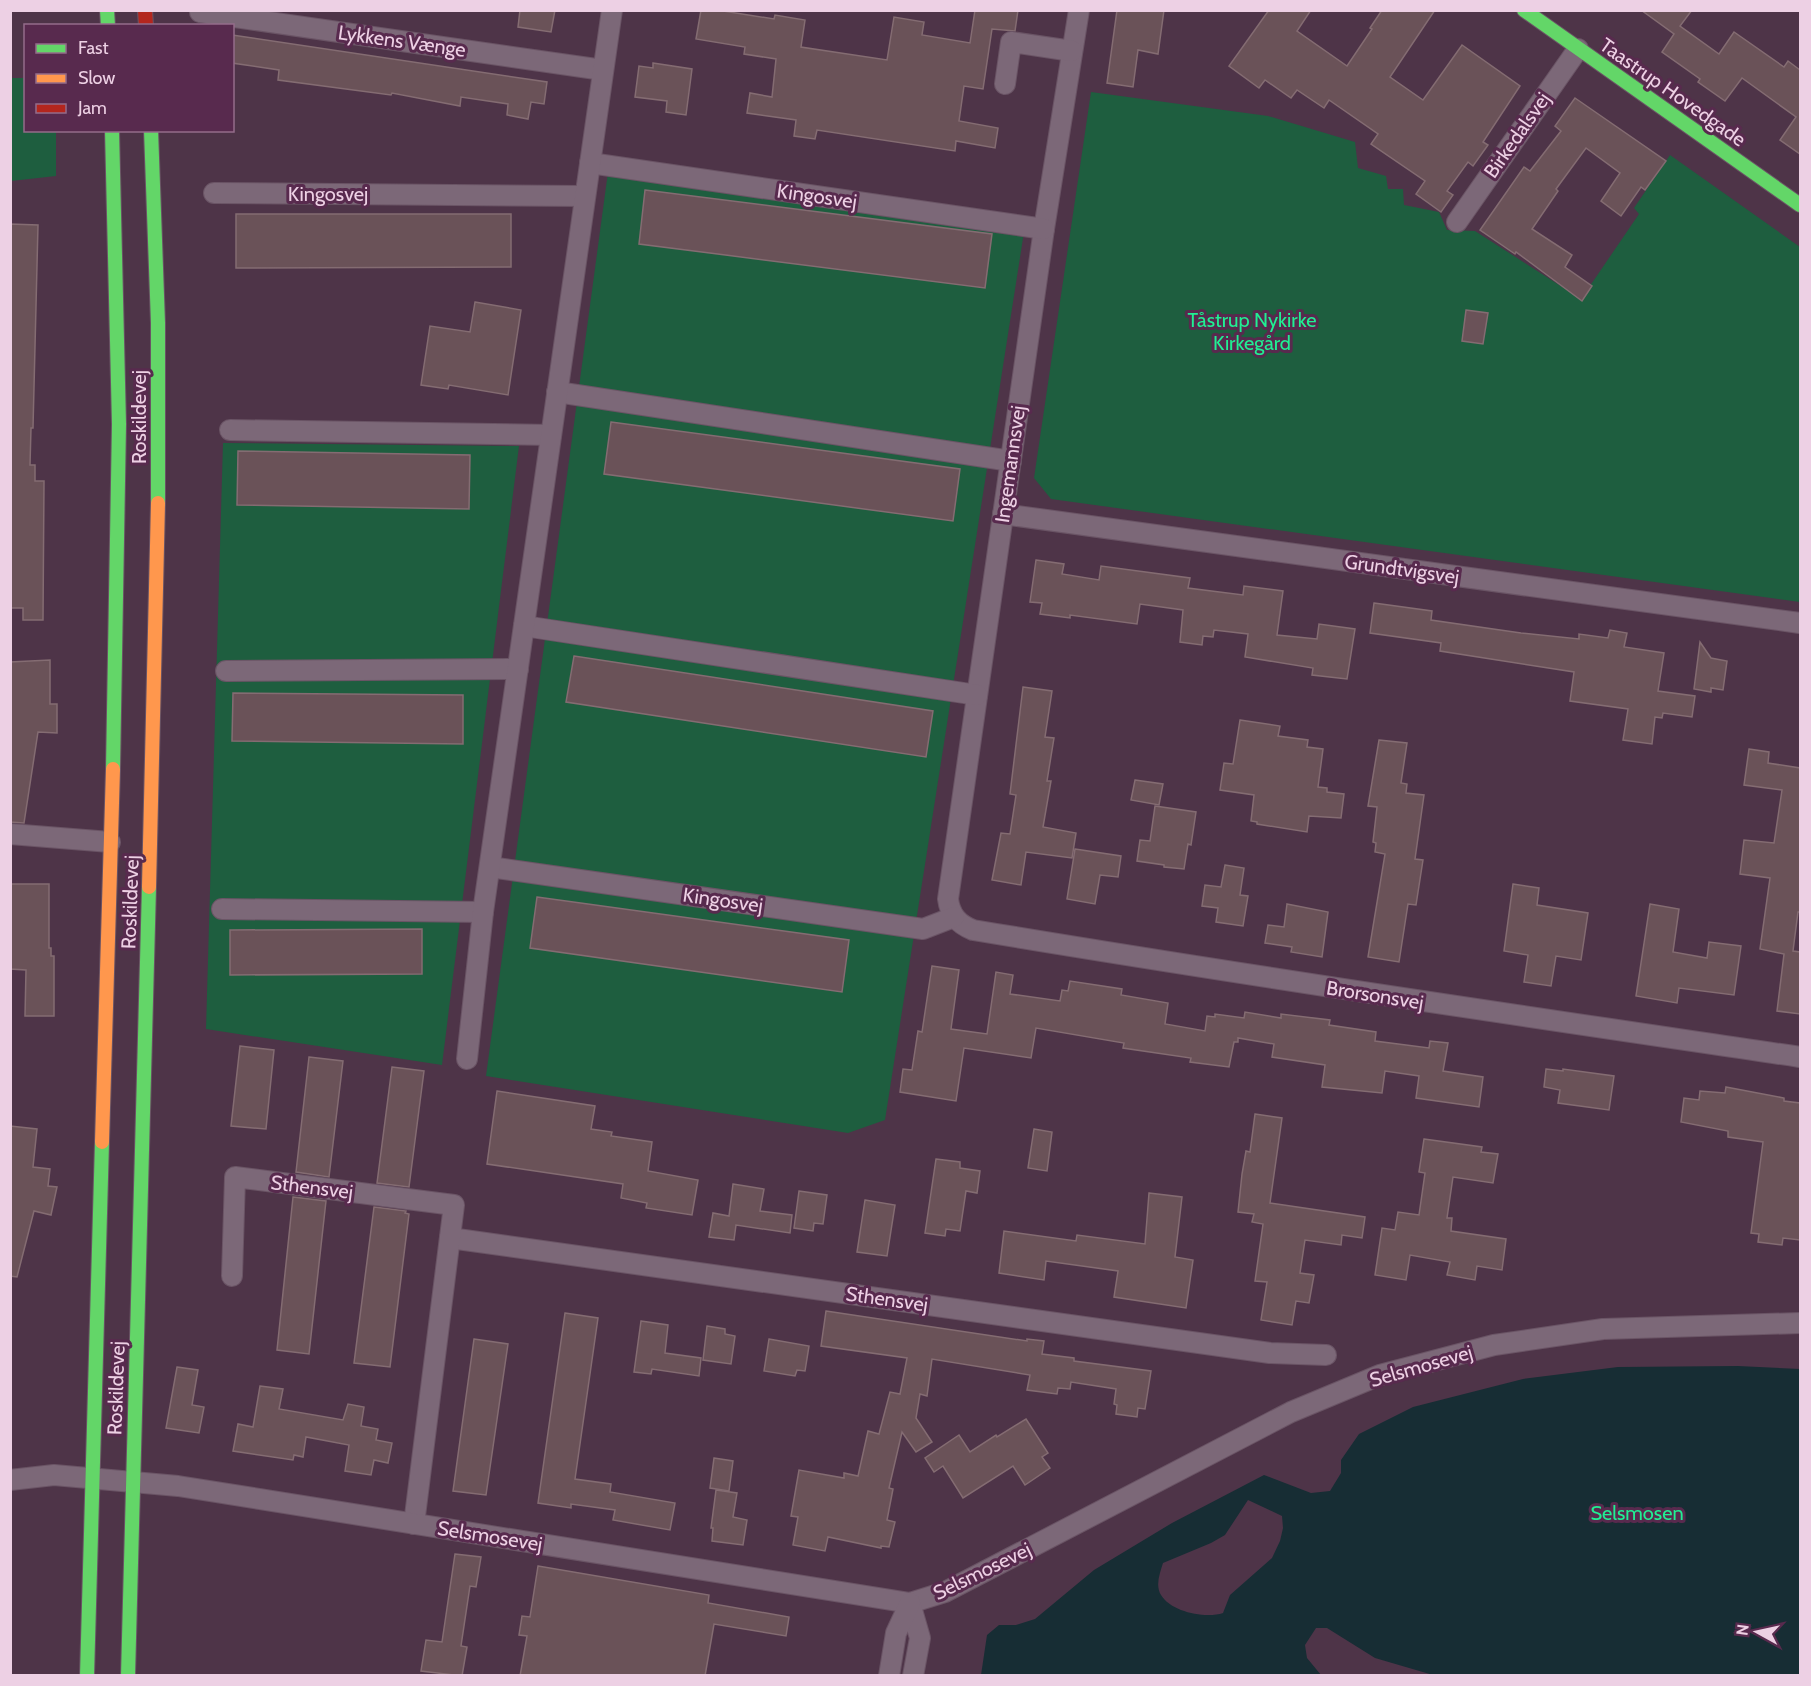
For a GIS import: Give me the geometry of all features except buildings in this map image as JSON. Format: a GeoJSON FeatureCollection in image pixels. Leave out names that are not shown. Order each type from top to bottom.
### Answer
{"type":"FeatureCollection","features":[{"type":"Feature","properties":{"kind":"main road","name":"Taastrup Hovedgade"},"geometry":{"type":"LineString","coordinates":[[1524,10],[1800,205]]}},
{"type":"Feature","properties":{"kind":"main road","name":"Roskildevej"},"geometry":{"type":"LineString","coordinates":[[87,1676],[116,652],[119,424],[112,132]]}},
{"type":"Feature","properties":{"kind":"main road","name":"Roskildevej"},"geometry":{"type":"LineString","coordinates":[[128,1676],[156,654],[159,426],[151,132]]}},
{"type":"Feature","properties":{"kind":"street"},"geometry":{"type":"LineString","coordinates":[[467,1059],[483,912],[612,10]]}},
{"type":"Feature","properties":{"kind":"street","name":"Ingemannsvej"},"geometry":{"type":"LineString","coordinates":[[954,917],[949,909],[948,899],[1044,229],[1079,10]]}},
{"type":"Feature","properties":{"kind":"street","name":"Lykkens Vænge"},"geometry":{"type":"LineString","coordinates":[[200,12],[603,70]]}},
{"type":"Feature","properties":{"kind":"street"},"geometry":{"type":"LineString","coordinates":[[1005,84],[1011,42],[1072,51]]}},
{"type":"Feature","properties":{"kind":"street","name":"Birkedalsvej"},"geometry":{"type":"LineString","coordinates":[[1457,222],[1578,48]]}},
{"type":"Feature","properties":{"kind":"street","name":"Kingosvej"},"geometry":{"type":"LineString","coordinates":[[590,163],[1044,229]]}},
{"type":"Feature","properties":{"kind":"street","name":"Kingosvej"},"geometry":{"type":"LineString","coordinates":[[214,193],[585,196]]}},
{"type":"Feature","properties":{"kind":"street"},"geometry":{"type":"LineString","coordinates":[[557,392],[1011,461]]}},
{"type":"Feature","properties":{"kind":"street"},"geometry":{"type":"LineString","coordinates":[[230,430],[551,435]]}},
{"type":"Feature","properties":{"kind":"street","name":"Grundtvigsvej"},"geometry":{"type":"LineString","coordinates":[[1003,514],[1800,623]]}},
{"type":"Feature","properties":{"kind":"street"},"geometry":{"type":"LineString","coordinates":[[524,626],[977,695]]}},
{"type":"Feature","properties":{"kind":"street"},"geometry":{"type":"LineString","coordinates":[[226,671],[518,669]]}},
{"type":"Feature","properties":{"kind":"street"},"geometry":{"type":"LineString","coordinates":[[10,834],[110,842]]}},
{"type":"Feature","properties":{"kind":"street","name":"Kingosvej"},"geometry":{"type":"LineString","coordinates":[[490,867],[923,929],[954,917]]}},
{"type":"Feature","properties":{"kind":"street"},"geometry":{"type":"LineString","coordinates":[[222,909],[483,912]]}},
{"type":"Feature","properties":{"kind":"street","name":"Brorsonsvej"},"geometry":{"type":"LineString","coordinates":[[954,917],[962,925],[973,930],[1041,942],[1354,992],[1800,1057]]}},
{"type":"Feature","properties":{"kind":"street","name":"Sthensvej"},"geometry":{"type":"LineString","coordinates":[[232,1276],[235,1177],[454,1205],[414,1524]]}},
{"type":"Feature","properties":{"kind":"street","name":"Sthensvej"},"geometry":{"type":"LineString","coordinates":[[450,1238],[1270,1353],[1326,1355]]}},
{"type":"Feature","properties":{"kind":"street","name":"Selsmosevej"},"geometry":{"type":"LineString","coordinates":[[10,1480],[54,1475],[190,1488],[910,1603],[945,1592],[1291,1412],[1380,1375],[1494,1345],[1603,1329],[1800,1323]]}},
{"type":"Feature","properties":{"kind":"street"},"geometry":{"type":"LineString","coordinates":[[890,1676],[896,1633],[910,1603]]}},
{"type":"Feature","properties":{"kind":"street"},"geometry":{"type":"LineString","coordinates":[[910,1603],[920,1638],[913,1676]]}},
{"type":"Feature","properties":{"kind":"green space"},"geometry":{"type":"Polygon","coordinates":[[[10,78],[24,78],[24,132],[56,132],[56,176],[11,181],[10,78]]]}},
{"type":"Feature","properties":{"kind":"green space","name":"Tåstrup Nykirke Kirkegård"},"geometry":{"type":"Polygon","coordinates":[[[1091,92],[1268,116],[1355,142],[1358,168],[1386,176],[1388,189],[1403,189],[1404,205],[1439,212],[1447,230],[1475,231],[1581,299],[1639,214],[1634,208],[1670,155],[1800,247],[1800,602],[1051,499],[1034,478],[1091,92]]]}},
{"type":"Feature","properties":{"kind":"green space"},"geometry":{"type":"Polygon","coordinates":[[[608,172],[1024,232],[885,1120],[848,1133],[486,1076],[608,172]]]}},
{"type":"Feature","properties":{"kind":"green space"},"geometry":{"type":"Polygon","coordinates":[[[223,443],[519,446],[442,1065],[206,1029],[223,443]]]}},
{"type":"Feature","properties":{"kind":"water","name":"Selsmosen"},"geometry":{"type":"Polygon","coordinates":[[[1738,1366],[1800,1369],[1800,1675],[1433,1675],[1375,1658],[1327,1628],[1316,1628],[1305,1645],[1307,1658],[1321,1675],[981,1675],[987,1635],[999,1625],[1016,1625],[1035,1619],[1094,1570],[1172,1523],[1264,1475],[1311,1493],[1330,1491],[1341,1473],[1341,1460],[1359,1434],[1413,1407],[1523,1379],[1618,1367],[1738,1366]],[[1248,1500],[1225,1535],[1163,1563],[1158,1583],[1161,1595],[1173,1606],[1189,1613],[1216,1615],[1223,1613],[1230,1595],[1272,1558],[1280,1541],[1283,1528],[1282,1516],[1248,1500]]]}},
{"type":"Feature","properties":{"kind":"traffic: fast"},"geometry":{"type":"LineString","coordinates":[[107,10],[108,24]]}},
{"type":"Feature","properties":{"kind":"traffic: fast"},"geometry":{"type":"LineString","coordinates":[[1524,10],[1800,205]]}},
{"type":"Feature","properties":{"kind":"traffic: fast"},"geometry":{"type":"LineString","coordinates":[[112,132],[119,424],[113,769]]}},
{"type":"Feature","properties":{"kind":"traffic: fast"},"geometry":{"type":"LineString","coordinates":[[151,132],[158,323],[158,503]]}},
{"type":"Feature","properties":{"kind":"traffic: fast"},"geometry":{"type":"LineString","coordinates":[[128,1676],[149,887]]}},
{"type":"Feature","properties":{"kind":"traffic: fast"},"geometry":{"type":"LineString","coordinates":[[87,1676],[102,1142]]}},
{"type":"Feature","properties":{"kind":"traffic: slow"},"geometry":{"type":"LineString","coordinates":[[149,887],[158,503]]}},
{"type":"Feature","properties":{"kind":"traffic: slow"},"geometry":{"type":"LineString","coordinates":[[102,1142],[113,769]]}},
{"type":"Feature","properties":{"kind":"traffic: jam"},"geometry":{"type":"LineString","coordinates":[[145,10],[146,24]]}}]}
